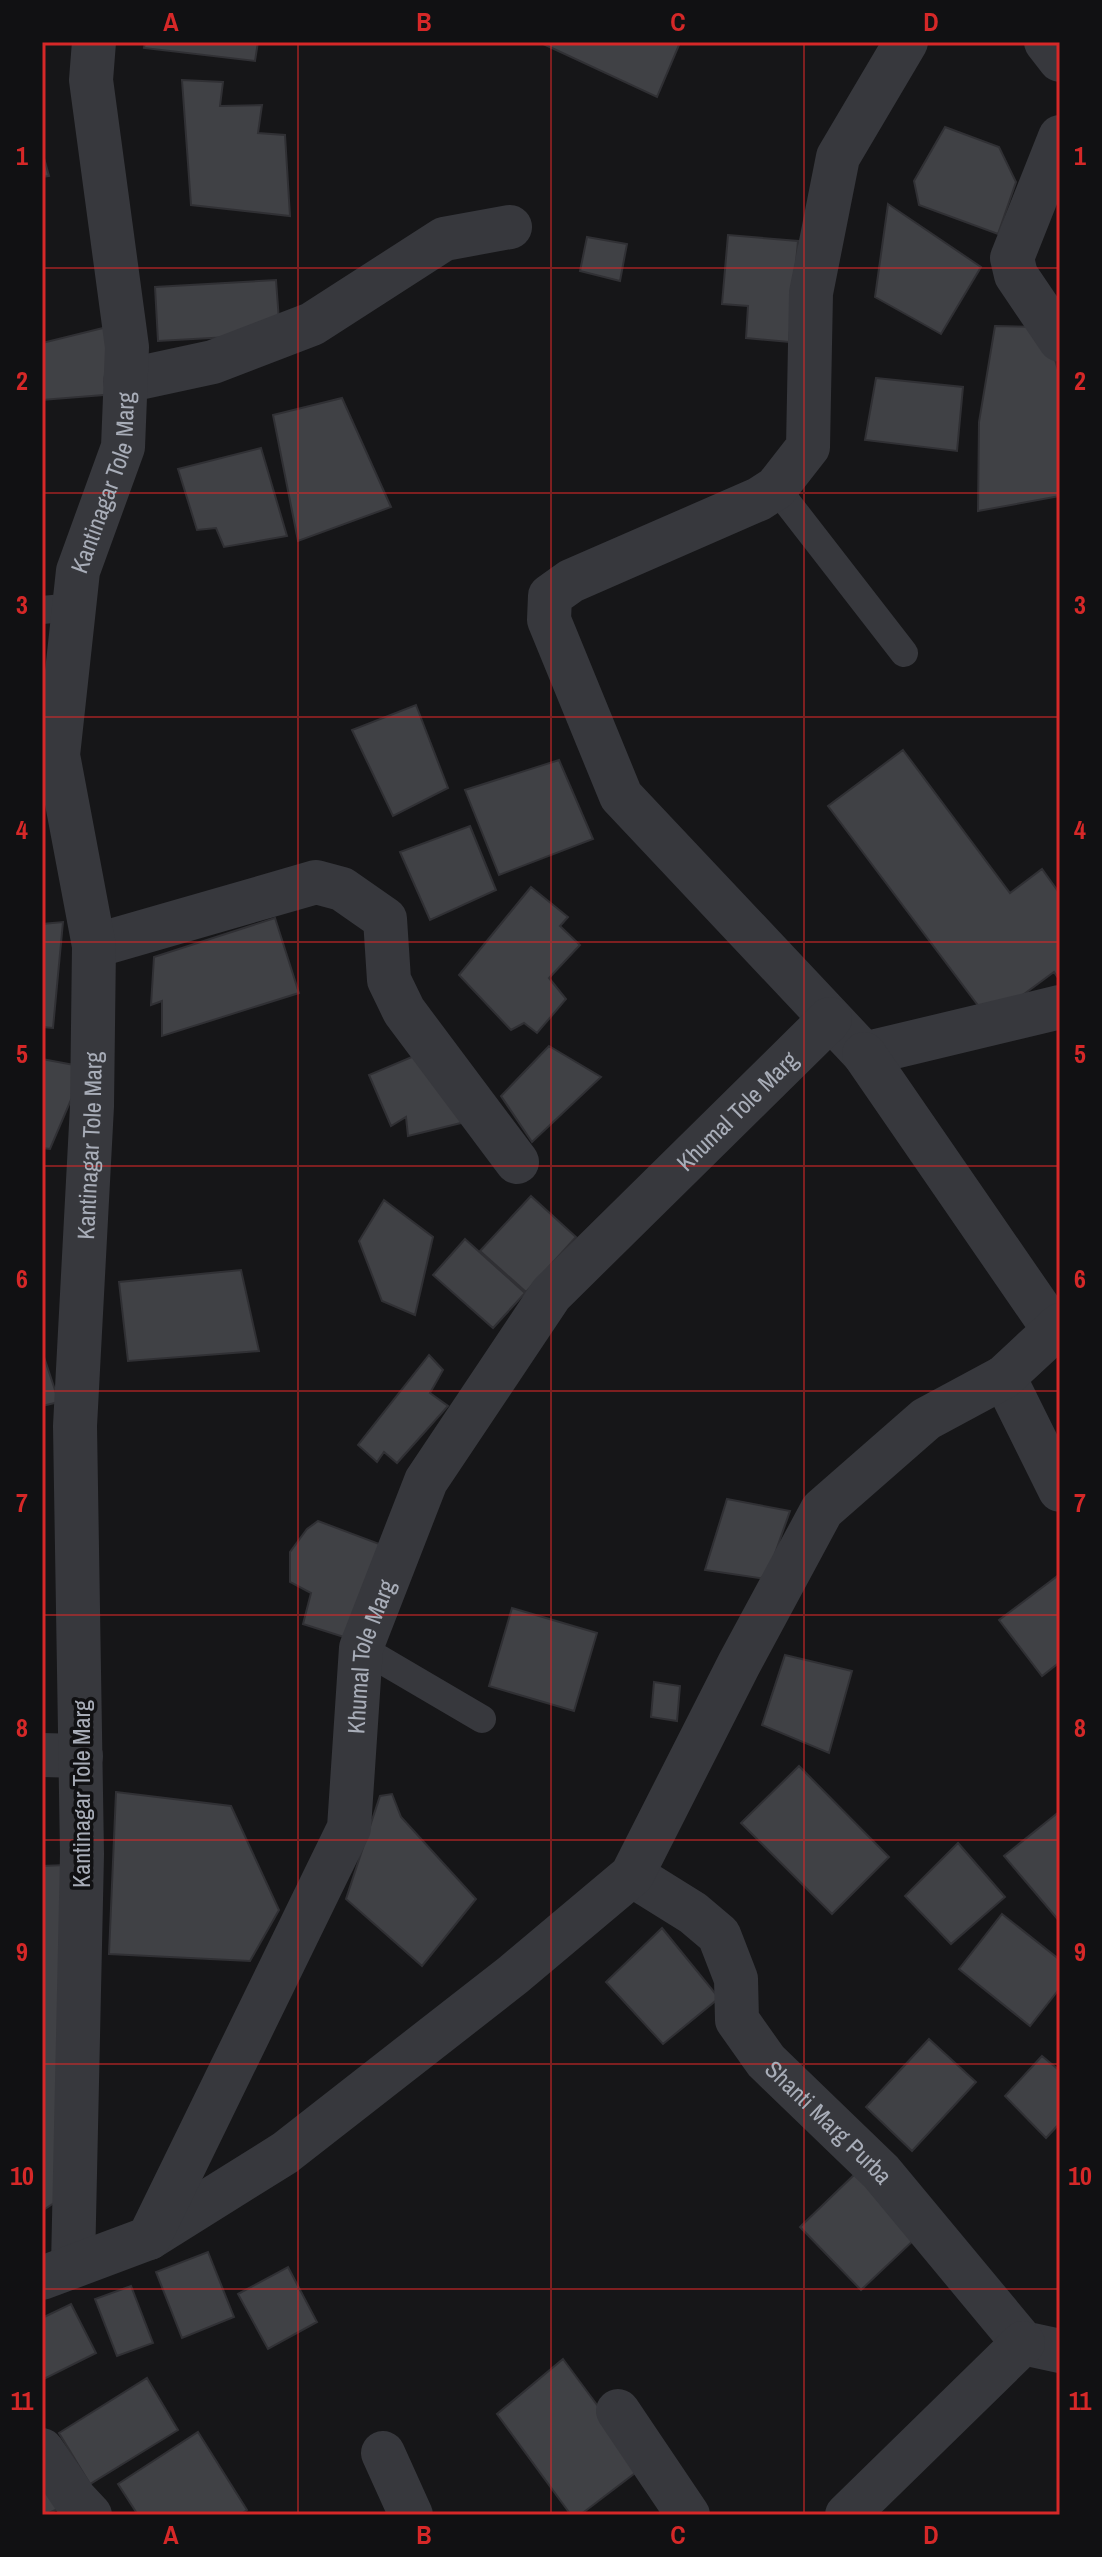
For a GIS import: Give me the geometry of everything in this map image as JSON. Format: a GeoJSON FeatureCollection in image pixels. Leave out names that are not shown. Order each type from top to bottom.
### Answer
{"type":"FeatureCollection","features":[{"type":"Feature","properties":{"kind":"street","name":"Kantinagar Tole Marg"},"geometry":{"type":"LineString","coordinates":[[58,2272],[82,1854],[62,1755],[92,1106],[94,946],[58,755],[58,608],[78,571],[123,447],[127,347],[91,80],[94,42]]}},
{"type":"Feature","properties":{"kind":"street"},"geometry":{"type":"LineString","coordinates":[[58,2272],[149,2238],[285,2153],[513,1975],[632,1875],[739,1664],[822,1510],[926,1419],[1004,1377],[1057,1327],[864,1054],[621,796],[549,620],[550,596],[571,581],[759,499],[776,488],[808,447],[811,293],[838,157],[906,42]]}},
{"type":"Feature","properties":{"kind":"street"},"geometry":{"type":"LineString","coordinates":[[1046,42],[1060,60]]}},
{"type":"Feature","properties":{"kind":"street"},"geometry":{"type":"LineString","coordinates":[[1060,137],[1012,258],[1016,275],[1060,340]]}},
{"type":"Feature","properties":{"kind":"street"},"geometry":{"type":"LineString","coordinates":[[125,381],[213,362],[312,324],[444,239],[510,227]]}},
{"type":"Feature","properties":{"kind":"street"},"geometry":{"type":"LineString","coordinates":[[94,946],[316,882],[342,889],[385,919],[389,980],[404,1011],[517,1162]]}},
{"type":"Feature","properties":{"kind":"street"},"geometry":{"type":"LineString","coordinates":[[864,1054],[1060,1007]]}},
{"type":"Feature","properties":{"kind":"street","name":"Khumal Tole Marg"},"geometry":{"type":"LineString","coordinates":[[149,2238],[349,1828],[361,1648],[426,1481],[551,1294],[830,1019]]}},
{"type":"Feature","properties":{"kind":"street"},"geometry":{"type":"LineString","coordinates":[[1004,1377],[1060,1490]]}},
{"type":"Feature","properties":{"kind":"street","name":"Shanti Marg Purba"},"geometry":{"type":"LineString","coordinates":[[632,1875],[693,1913],[719,1935],[736,1979],[737,2020],[766,2061],[881,2172],[1041,2347]]}},
{"type":"Feature","properties":{"kind":"street"},"geometry":{"type":"LineString","coordinates":[[847,2515],[1041,2347]]}},
{"type":"Feature","properties":{"kind":"street"},"geometry":{"type":"LineString","coordinates":[[618,2411],[688,2515]]}},
{"type":"Feature","properties":{"kind":"street"},"geometry":{"type":"LineString","coordinates":[[42,2450],[75,2499],[90,2515]]}},
{"type":"Feature","properties":{"kind":"street"},"geometry":{"type":"LineString","coordinates":[[383,2453],[411,2515]]}},
{"type":"Feature","properties":{"kind":"lane"},"geometry":{"type":"LineString","coordinates":[[776,488],[904,653]]}},
{"type":"Feature","properties":{"kind":"lane"},"geometry":{"type":"LineString","coordinates":[[361,1648],[482,1719]]}},
{"type":"Feature","properties":{"kind":"building"},"geometry":{"type":"Polygon","coordinates":[[[145,42],[258,42],[255,61],[144,48],[145,42]]]}},
{"type":"Feature","properties":{"kind":"building"},"geometry":{"type":"Polygon","coordinates":[[[539,42],[673,42],[679,45],[657,97],[539,42]]]}},
{"type":"Feature","properties":{"kind":"building"},"geometry":{"type":"Polygon","coordinates":[[[182,80],[223,82],[220,106],[262,105],[258,133],[285,135],[290,216],[191,205],[182,80]]]}},
{"type":"Feature","properties":{"kind":"building"},"geometry":{"type":"Polygon","coordinates":[[[945,127],[999,147],[1016,182],[998,234],[919,205],[914,181],[945,127]]]}},
{"type":"Feature","properties":{"kind":"building"},"geometry":{"type":"Polygon","coordinates":[[[42,151],[49,176],[42,177],[42,151]]]}},
{"type":"Feature","properties":{"kind":"building"},"geometry":{"type":"Polygon","coordinates":[[[888,204],[981,267],[941,334],[875,297],[888,204]]]}},
{"type":"Feature","properties":{"kind":"building"},"geometry":{"type":"Polygon","coordinates":[[[728,235],[798,241],[789,342],[746,338],[748,306],[722,304],[728,235]]]}},
{"type":"Feature","properties":{"kind":"building"},"geometry":{"type":"Polygon","coordinates":[[[587,237],[627,244],[620,281],[580,271],[587,237]]]}},
{"type":"Feature","properties":{"kind":"building"},"geometry":{"type":"Polygon","coordinates":[[[276,280],[280,334],[158,341],[155,287],[276,280]]]}},
{"type":"Feature","properties":{"kind":"building"},"geometry":{"type":"Polygon","coordinates":[[[995,326],[1046,327],[1060,377],[1060,496],[978,511],[979,422],[995,326]]]}},
{"type":"Feature","properties":{"kind":"building"},"geometry":{"type":"Polygon","coordinates":[[[107,327],[116,394],[42,400],[42,343],[107,327]]]}},
{"type":"Feature","properties":{"kind":"building"},"geometry":{"type":"Polygon","coordinates":[[[876,378],[963,387],[957,451],[865,440],[876,378]]]}},
{"type":"Feature","properties":{"kind":"building"},"geometry":{"type":"Polygon","coordinates":[[[342,398],[391,507],[298,541],[273,415],[342,398]]]}},
{"type":"Feature","properties":{"kind":"building"},"geometry":{"type":"Polygon","coordinates":[[[261,448],[287,536],[224,547],[216,528],[197,530],[178,469],[261,448]]]}},
{"type":"Feature","properties":{"kind":"building"},"geometry":{"type":"Polygon","coordinates":[[[416,705],[448,788],[393,816],[352,730],[416,705]]]}},
{"type":"Feature","properties":{"kind":"building"},"geometry":{"type":"Polygon","coordinates":[[[903,750],[1010,893],[1042,869],[1060,894],[1060,981],[1054,972],[989,1020],[828,806],[903,750]]]}},
{"type":"Feature","properties":{"kind":"building"},"geometry":{"type":"Polygon","coordinates":[[[559,760],[593,839],[499,875],[465,790],[559,760]]]}},
{"type":"Feature","properties":{"kind":"building"},"geometry":{"type":"Polygon","coordinates":[[[470,826],[496,890],[430,920],[400,852],[470,826]]]}},
{"type":"Feature","properties":{"kind":"building"},"geometry":{"type":"Polygon","coordinates":[[[531,887],[568,917],[560,926],[580,945],[549,978],[566,999],[537,1033],[524,1023],[511,1030],[459,975],[531,887]]]}},
{"type":"Feature","properties":{"kind":"building"},"geometry":{"type":"Polygon","coordinates":[[[275,918],[299,993],[162,1036],[162,1001],[151,1005],[154,957],[275,918]]]}},
{"type":"Feature","properties":{"kind":"building"},"geometry":{"type":"Polygon","coordinates":[[[63,922],[53,1028],[42,1027],[42,924],[63,922]]]}},
{"type":"Feature","properties":{"kind":"building"},"geometry":{"type":"Polygon","coordinates":[[[549,1046],[601,1077],[532,1142],[501,1096],[549,1046]]]}},
{"type":"Feature","properties":{"kind":"building"},"geometry":{"type":"Polygon","coordinates":[[[426,1051],[465,1122],[408,1136],[406,1117],[391,1126],[369,1075],[426,1051]]]}},
{"type":"Feature","properties":{"kind":"building"},"geometry":{"type":"Polygon","coordinates":[[[42,1059],[85,1067],[50,1149],[42,1148],[42,1059]]]}},
{"type":"Feature","properties":{"kind":"building"},"geometry":{"type":"Polygon","coordinates":[[[531,1196],[576,1237],[526,1292],[480,1251],[531,1196]]]}},
{"type":"Feature","properties":{"kind":"building"},"geometry":{"type":"Polygon","coordinates":[[[384,1200],[433,1237],[415,1315],[382,1301],[359,1241],[384,1200]]]}},
{"type":"Feature","properties":{"kind":"building"},"geometry":{"type":"Polygon","coordinates":[[[465,1239],[525,1293],[493,1328],[433,1275],[465,1239]]]}},
{"type":"Feature","properties":{"kind":"building"},"geometry":{"type":"Polygon","coordinates":[[[241,1270],[259,1351],[128,1361],[119,1282],[241,1270]]]}},
{"type":"Feature","properties":{"kind":"building"},"geometry":{"type":"Polygon","coordinates":[[[42,1351],[59,1402],[42,1406],[42,1351]]]}},
{"type":"Feature","properties":{"kind":"building"},"geometry":{"type":"Polygon","coordinates":[[[429,1355],[443,1370],[430,1393],[448,1406],[397,1463],[384,1452],[377,1462],[358,1445],[429,1355]]]}},
{"type":"Feature","properties":{"kind":"building"},"geometry":{"type":"Polygon","coordinates":[[[727,1499],[790,1511],[766,1579],[705,1570],[727,1499]]]}},
{"type":"Feature","properties":{"kind":"building"},"geometry":{"type":"Polygon","coordinates":[[[318,1521],[382,1545],[347,1638],[303,1624],[311,1593],[290,1582],[290,1552],[307,1529],[318,1521]]]}},
{"type":"Feature","properties":{"kind":"building"},"geometry":{"type":"Polygon","coordinates":[[[1060,1574],[1060,1662],[1042,1676],[999,1620],[1060,1574]]]}},
{"type":"Feature","properties":{"kind":"building"},"geometry":{"type":"Polygon","coordinates":[[[512,1608],[597,1633],[574,1711],[489,1686],[512,1608]]]}},
{"type":"Feature","properties":{"kind":"building"},"geometry":{"type":"Polygon","coordinates":[[[785,1655],[852,1671],[829,1753],[762,1725],[785,1655]]]}},
{"type":"Feature","properties":{"kind":"building"},"geometry":{"type":"Polygon","coordinates":[[[654,1682],[680,1686],[677,1721],[651,1717],[654,1682]]]}},
{"type":"Feature","properties":{"kind":"building"},"geometry":{"type":"Polygon","coordinates":[[[799,1766],[889,1857],[832,1914],[741,1823],[799,1766]]]}},
{"type":"Feature","properties":{"kind":"building"},"geometry":{"type":"Polygon","coordinates":[[[116,1792],[231,1806],[279,1910],[250,1961],[109,1954],[116,1792]]]}},
{"type":"Feature","properties":{"kind":"building"},"geometry":{"type":"Polygon","coordinates":[[[392,1794],[401,1817],[476,1899],[422,1966],[346,1899],[380,1796],[392,1794]]]}},
{"type":"Feature","properties":{"kind":"building"},"geometry":{"type":"Polygon","coordinates":[[[1060,1811],[1060,1922],[1004,1856],[1060,1811]]]}},
{"type":"Feature","properties":{"kind":"building"},"geometry":{"type":"Polygon","coordinates":[[[958,1843],[1005,1897],[951,1944],[905,1896],[958,1843]]]}},
{"type":"Feature","properties":{"kind":"building"},"geometry":{"type":"Polygon","coordinates":[[[66,1865],[60,2199],[42,2211],[42,1866],[66,1865]]]}},
{"type":"Feature","properties":{"kind":"building"},"geometry":{"type":"Polygon","coordinates":[[[1002,1914],[1060,1960],[1060,1988],[1030,2026],[959,1969],[1002,1914]]]}},
{"type":"Feature","properties":{"kind":"building"},"geometry":{"type":"Polygon","coordinates":[[[662,1928],[719,1998],[663,2044],[606,1982],[662,1928]]]}},
{"type":"Feature","properties":{"kind":"building"},"geometry":{"type":"Polygon","coordinates":[[[929,2039],[976,2082],[912,2151],[866,2107],[929,2039]]]}},
{"type":"Feature","properties":{"kind":"building"},"geometry":{"type":"Polygon","coordinates":[[[1042,2056],[1060,2071],[1060,2123],[1046,2138],[1005,2096],[1042,2056]]]}},
{"type":"Feature","properties":{"kind":"building"},"geometry":{"type":"Polygon","coordinates":[[[856,2173],[917,2237],[861,2290],[800,2227],[856,2173]]]}},
{"type":"Feature","properties":{"kind":"building"},"geometry":{"type":"Polygon","coordinates":[[[208,2252],[234,2317],[182,2338],[156,2272],[208,2252]]]}},
{"type":"Feature","properties":{"kind":"building"},"geometry":{"type":"Polygon","coordinates":[[[288,2267],[317,2322],[268,2349],[238,2294],[288,2267]]]}},
{"type":"Feature","properties":{"kind":"building"},"geometry":{"type":"Polygon","coordinates":[[[131,2286],[153,2343],[117,2356],[95,2299],[131,2286]]]}},
{"type":"Feature","properties":{"kind":"building"},"geometry":{"type":"Polygon","coordinates":[[[71,2304],[96,2353],[42,2380],[42,2318],[71,2304]]]}},
{"type":"Feature","properties":{"kind":"building"},"geometry":{"type":"Polygon","coordinates":[[[563,2359],[643,2467],[580,2515],[571,2515],[497,2414],[563,2359]]]}},
{"type":"Feature","properties":{"kind":"building"},"geometry":{"type":"Polygon","coordinates":[[[147,2378],[178,2430],[90,2484],[59,2433],[147,2378]]]}},
{"type":"Feature","properties":{"kind":"building"},"geometry":{"type":"Polygon","coordinates":[[[198,2432],[247,2510],[240,2515],[138,2515],[118,2484],[198,2432]]]}},
{"type":"Feature","properties":{"kind":"building"},"geometry":{"type":"Polygon","coordinates":[[[42,2477],[65,2506],[44,2515],[42,2515],[42,2477]]]}}]}
